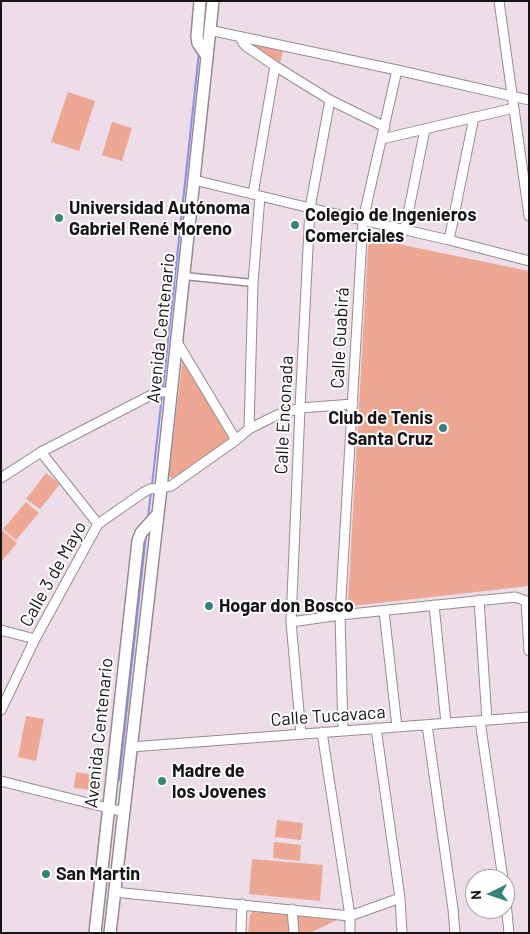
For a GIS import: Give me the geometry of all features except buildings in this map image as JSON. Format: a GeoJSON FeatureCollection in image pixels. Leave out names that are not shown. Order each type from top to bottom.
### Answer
{"type":"FeatureCollection","features":[{"type":"Feature","properties":{"kind":"street","name":"Avenida Centenario"},"geometry":{"type":"LineString","coordinates":[[200,1],[197,32],[202,50]]}},
{"type":"Feature","properties":{"kind":"street","name":"Avenida Centenario"},"geometry":{"type":"LineString","coordinates":[[110,933],[158,514],[155,489],[164,392],[177,342],[194,180],[202,50],[209,30],[212,1]]}},
{"type":"Feature","properties":{"kind":"street"},"geometry":{"type":"LineString","coordinates":[[499,1],[529,216]]}},
{"type":"Feature","properties":{"kind":"street"},"geometry":{"type":"LineString","coordinates":[[209,30],[529,100]]}},
{"type":"Feature","properties":{"kind":"street"},"geometry":{"type":"LineString","coordinates":[[240,37],[246,47],[275,66],[330,100],[384,127]]}},
{"type":"Feature","properties":{"kind":"street"},"geometry":{"type":"LineString","coordinates":[[248,429],[257,195],[275,66]]}},
{"type":"Feature","properties":{"kind":"street","name":"Calle Guabirá"},"geometry":{"type":"LineString","coordinates":[[343,731],[340,615],[363,220],[397,70]]}},
{"type":"Feature","properties":{"kind":"street","name":"Calle Enconada"},"geometry":{"type":"LineString","coordinates":[[301,734],[291,622],[300,408],[310,208],[330,100]]}},
{"type":"Feature","properties":{"kind":"street"},"geometry":{"type":"LineString","coordinates":[[382,139],[514,108]]}},
{"type":"Feature","properties":{"kind":"street"},"geometry":{"type":"LineString","coordinates":[[449,240],[474,117]]}},
{"type":"Feature","properties":{"kind":"street"},"geometry":{"type":"LineString","coordinates":[[405,229],[426,129]]}},
{"type":"Feature","properties":{"kind":"street"},"geometry":{"type":"LineString","coordinates":[[194,180],[405,229],[529,261]]}},
{"type":"Feature","properties":{"kind":"street"},"geometry":{"type":"LineString","coordinates":[[184,276],[254,283]]}},
{"type":"Feature","properties":{"kind":"street"},"geometry":{"type":"LineString","coordinates":[[177,342],[236,440]]}},
{"type":"Feature","properties":{"kind":"street"},"geometry":{"type":"LineString","coordinates":[[1,478],[41,452],[164,392]]}},
{"type":"Feature","properties":{"kind":"street","name":"Calle 3 de Mayo"},"geometry":{"type":"LineString","coordinates":[[1,710],[35,639],[98,524],[144,492],[171,486],[236,440],[248,429],[277,415],[300,408],[353,404]]}},
{"type":"Feature","properties":{"kind":"street"},"geometry":{"type":"LineString","coordinates":[[41,452],[98,524]]}},
{"type":"Feature","properties":{"kind":"street","name":"Avenida Centenario"},"geometry":{"type":"LineString","coordinates":[[95,933],[138,541],[141,533],[158,514]]}},
{"type":"Feature","properties":{"kind":"street"},"geometry":{"type":"LineString","coordinates":[[291,622],[384,610],[515,597],[527,601],[529,651]]}},
{"type":"Feature","properties":{"kind":"street"},"geometry":{"type":"LineString","coordinates":[[479,600],[483,721],[502,869]]}},
{"type":"Feature","properties":{"kind":"street"},"geometry":{"type":"LineString","coordinates":[[434,605],[446,724]]}},
{"type":"Feature","properties":{"kind":"street"},"geometry":{"type":"LineString","coordinates":[[384,610],[398,727]]}},
{"type":"Feature","properties":{"kind":"street"},"geometry":{"type":"LineString","coordinates":[[1,630],[35,639]]}},
{"type":"Feature","properties":{"kind":"street","name":"Calle Tucavaca"},"geometry":{"type":"LineString","coordinates":[[130,748],[529,717]]}},
{"type":"Feature","properties":{"kind":"street"},"geometry":{"type":"LineString","coordinates":[[427,725],[455,933]]}},
{"type":"Feature","properties":{"kind":"street"},"geometry":{"type":"LineString","coordinates":[[376,728],[400,898],[402,933]]}},
{"type":"Feature","properties":{"kind":"street"},"geometry":{"type":"LineString","coordinates":[[322,732],[350,916],[350,933]]}},
{"type":"Feature","properties":{"kind":"street"},"geometry":{"type":"LineString","coordinates":[[1,781],[124,812]]}},
{"type":"Feature","properties":{"kind":"street"},"geometry":{"type":"LineString","coordinates":[[114,892],[350,916],[400,898]]}},
{"type":"Feature","properties":{"kind":"street"},"geometry":{"type":"LineString","coordinates":[[241,933],[242,904]]}},
{"type":"Feature","properties":{"kind":"street"},"geometry":{"type":"LineString","coordinates":[[292,909],[294,933]]}},
{"type":"Feature","properties":{"kind":"street"},"geometry":{"type":"LineString","coordinates":[[508,919],[509,933]]}},
{"type":"Feature","properties":{"kind":"shaded area"},"geometry":{"type":"Polygon","coordinates":[[[254,44],[283,51],[280,63],[252,47],[254,44]]]}},
{"type":"Feature","properties":{"kind":"shaded area"},"geometry":{"type":"Polygon","coordinates":[[[68,92],[95,101],[79,151],[51,142],[68,92]]]}},
{"type":"Feature","properties":{"kind":"shaded area"},"geometry":{"type":"Polygon","coordinates":[[[112,122],[132,128],[122,161],[102,155],[112,122]]]}},
{"type":"Feature","properties":{"kind":"shaded area","name":"Club de Tenis Santa Cruz"},"geometry":{"type":"Polygon","coordinates":[[[374,239],[529,271],[529,586],[352,606],[348,600],[368,246],[374,239]]]}},
{"type":"Feature","properties":{"kind":"shaded area"},"geometry":{"type":"Polygon","coordinates":[[[183,357],[229,437],[176,477],[171,478],[169,474],[183,357]]]}},
{"type":"Feature","properties":{"kind":"shaded area"},"geometry":{"type":"Polygon","coordinates":[[[46,473],[60,484],[40,509],[26,499],[46,473]]]}},
{"type":"Feature","properties":{"kind":"shaded area"},"geometry":{"type":"Polygon","coordinates":[[[26,502],[39,513],[16,540],[3,529],[26,502]]]}},
{"type":"Feature","properties":{"kind":"shaded area"},"geometry":{"type":"Polygon","coordinates":[[[1,531],[17,543],[1,562],[1,531]]]}},
{"type":"Feature","properties":{"kind":"shaded area"},"geometry":{"type":"Polygon","coordinates":[[[26,716],[44,719],[36,761],[18,757],[26,716]]]}},
{"type":"Feature","properties":{"kind":"shaded area"},"geometry":{"type":"Polygon","coordinates":[[[76,772],[102,776],[100,791],[74,788],[76,772]]]}},
{"type":"Feature","properties":{"kind":"shaded area"},"geometry":{"type":"Polygon","coordinates":[[[277,820],[303,823],[301,840],[275,837],[277,820]]]}},
{"type":"Feature","properties":{"kind":"shaded area"},"geometry":{"type":"Polygon","coordinates":[[[274,842],[301,845],[300,861],[273,858],[274,842]]]}},
{"type":"Feature","properties":{"kind":"shaded area"},"geometry":{"type":"Polygon","coordinates":[[[252,859],[323,865],[320,901],[249,894],[252,859]]]}},
{"type":"Feature","properties":{"kind":"shaded area"},"geometry":{"type":"Polygon","coordinates":[[[254,910],[287,914],[290,919],[291,933],[248,933],[250,915],[254,910]]]}},
{"type":"Feature","properties":{"kind":"shaded area"},"geometry":{"type":"Polygon","coordinates":[[[297,915],[338,919],[310,933],[296,933],[297,915]]]}},
{"type":"Feature","properties":{"kind":"waterway"},"geometry":{"type":"LineString","coordinates":[[163,388],[199,52]]}},
{"type":"Feature","properties":{"kind":"waterway"},"geometry":{"type":"LineString","coordinates":[[152,485],[162,395]]}},
{"type":"Feature","properties":{"kind":"waterway"},"geometry":{"type":"LineString","coordinates":[[148,517],[151,492]]}},
{"type":"Feature","properties":{"kind":"waterway"},"geometry":{"type":"LineString","coordinates":[[119,780],[146,535]]}},
{"type":"Feature","properties":{"kind":"place","name":"Universidad Autónoma Gabriel René Moreno"},"geometry":{"type":"Point","coordinates":[59,218]}},
{"type":"Feature","properties":{"kind":"place","name":"Colegio de Ingenieros Comerciales"},"geometry":{"type":"Point","coordinates":[295,225]}},
{"type":"Feature","properties":{"kind":"place","name":"Club de Tenis Santa Cruz"},"geometry":{"type":"Point","coordinates":[443,428]}},
{"type":"Feature","properties":{"kind":"place","name":"Hogar don Bosco"},"geometry":{"type":"Point","coordinates":[209,606]}},
{"type":"Feature","properties":{"kind":"place","name":"Madre de los Jovenes"},"geometry":{"type":"Point","coordinates":[162,781]}},
{"type":"Feature","properties":{"kind":"place","name":"San Martin"},"geometry":{"type":"Point","coordinates":[46,874]}}]}
